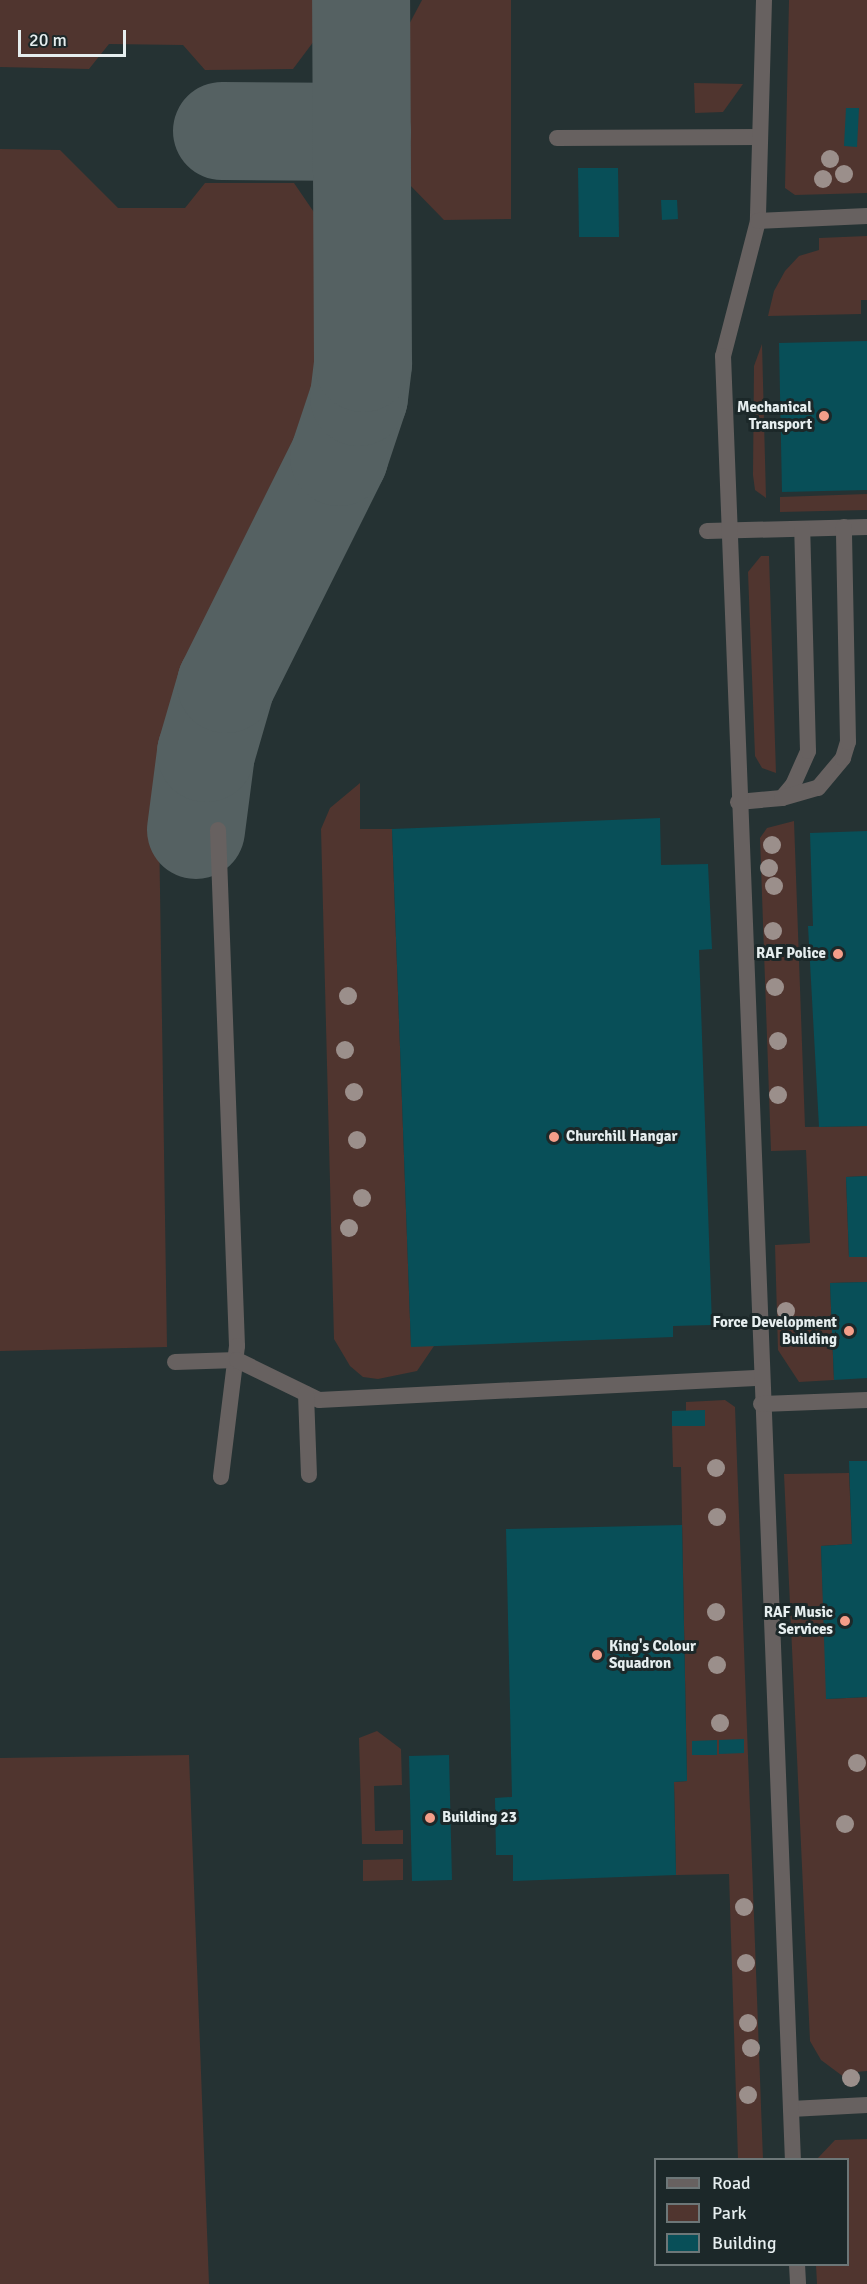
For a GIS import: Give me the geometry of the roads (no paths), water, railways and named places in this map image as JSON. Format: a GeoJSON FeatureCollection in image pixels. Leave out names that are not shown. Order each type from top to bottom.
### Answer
{"type":"FeatureCollection","features":[{"type":"Feature","properties":{"kind":"street"},"geometry":{"type":"LineString","coordinates":[[764,0],[758,221],[723,356],[761,1404],[793,2158]]}},
{"type":"Feature","properties":{"kind":"street"},"geometry":{"type":"LineString","coordinates":[[557,138],[760,137]]}},
{"type":"Feature","properties":{"kind":"street"},"geometry":{"type":"LineString","coordinates":[[758,221],[867,216]]}},
{"type":"Feature","properties":{"kind":"street"},"geometry":{"type":"LineString","coordinates":[[738,801],[782,798],[818,788],[830,778],[848,742],[844,527]]}},
{"type":"Feature","properties":{"kind":"street"},"geometry":{"type":"LineString","coordinates":[[707,531],[867,527]]}},
{"type":"Feature","properties":{"kind":"street"},"geometry":{"type":"LineString","coordinates":[[782,798],[794,785],[808,751],[802,529]]}},
{"type":"Feature","properties":{"kind":"street"},"geometry":{"type":"LineString","coordinates":[[218,830],[237,1360],[220,1477]]}},
{"type":"Feature","properties":{"kind":"street"},"geometry":{"type":"LineString","coordinates":[[175,1362],[237,1360],[319,1400],[760,1378]]}},
{"type":"Feature","properties":{"kind":"street"},"geometry":{"type":"LineString","coordinates":[[306,1394],[309,1475]]}},
{"type":"Feature","properties":{"kind":"street"},"geometry":{"type":"LineString","coordinates":[[761,1404],[867,1400]]}},
{"type":"Feature","properties":{"kind":"street"},"geometry":{"type":"LineString","coordinates":[[790,2109],[867,2105]]}},
{"type":"Feature","properties":{"kind":"street"},"geometry":{"type":"LineString","coordinates":[[797,2266],[798,2284]]}},
{"type":"Feature","properties":{"kind":"place","name":"Mechanical Transport"},"geometry":{"type":"Point","coordinates":[824,416]}},
{"type":"Feature","properties":{"kind":"place","name":"RAF Police"},"geometry":{"type":"Point","coordinates":[838,954]}},
{"type":"Feature","properties":{"kind":"place","name":"Churchill Hangar"},"geometry":{"type":"Point","coordinates":[554,1137]}},
{"type":"Feature","properties":{"kind":"place","name":"Force Development Building"},"geometry":{"type":"Point","coordinates":[849,1331]}},
{"type":"Feature","properties":{"kind":"place","name":"RAF Music Services"},"geometry":{"type":"Point","coordinates":[845,1621]}},
{"type":"Feature","properties":{"kind":"place","name":"King's Colour Squadron"},"geometry":{"type":"Point","coordinates":[597,1655]}},
{"type":"Feature","properties":{"kind":"place","name":"Building 23"},"geometry":{"type":"Point","coordinates":[430,1818]}}]}
